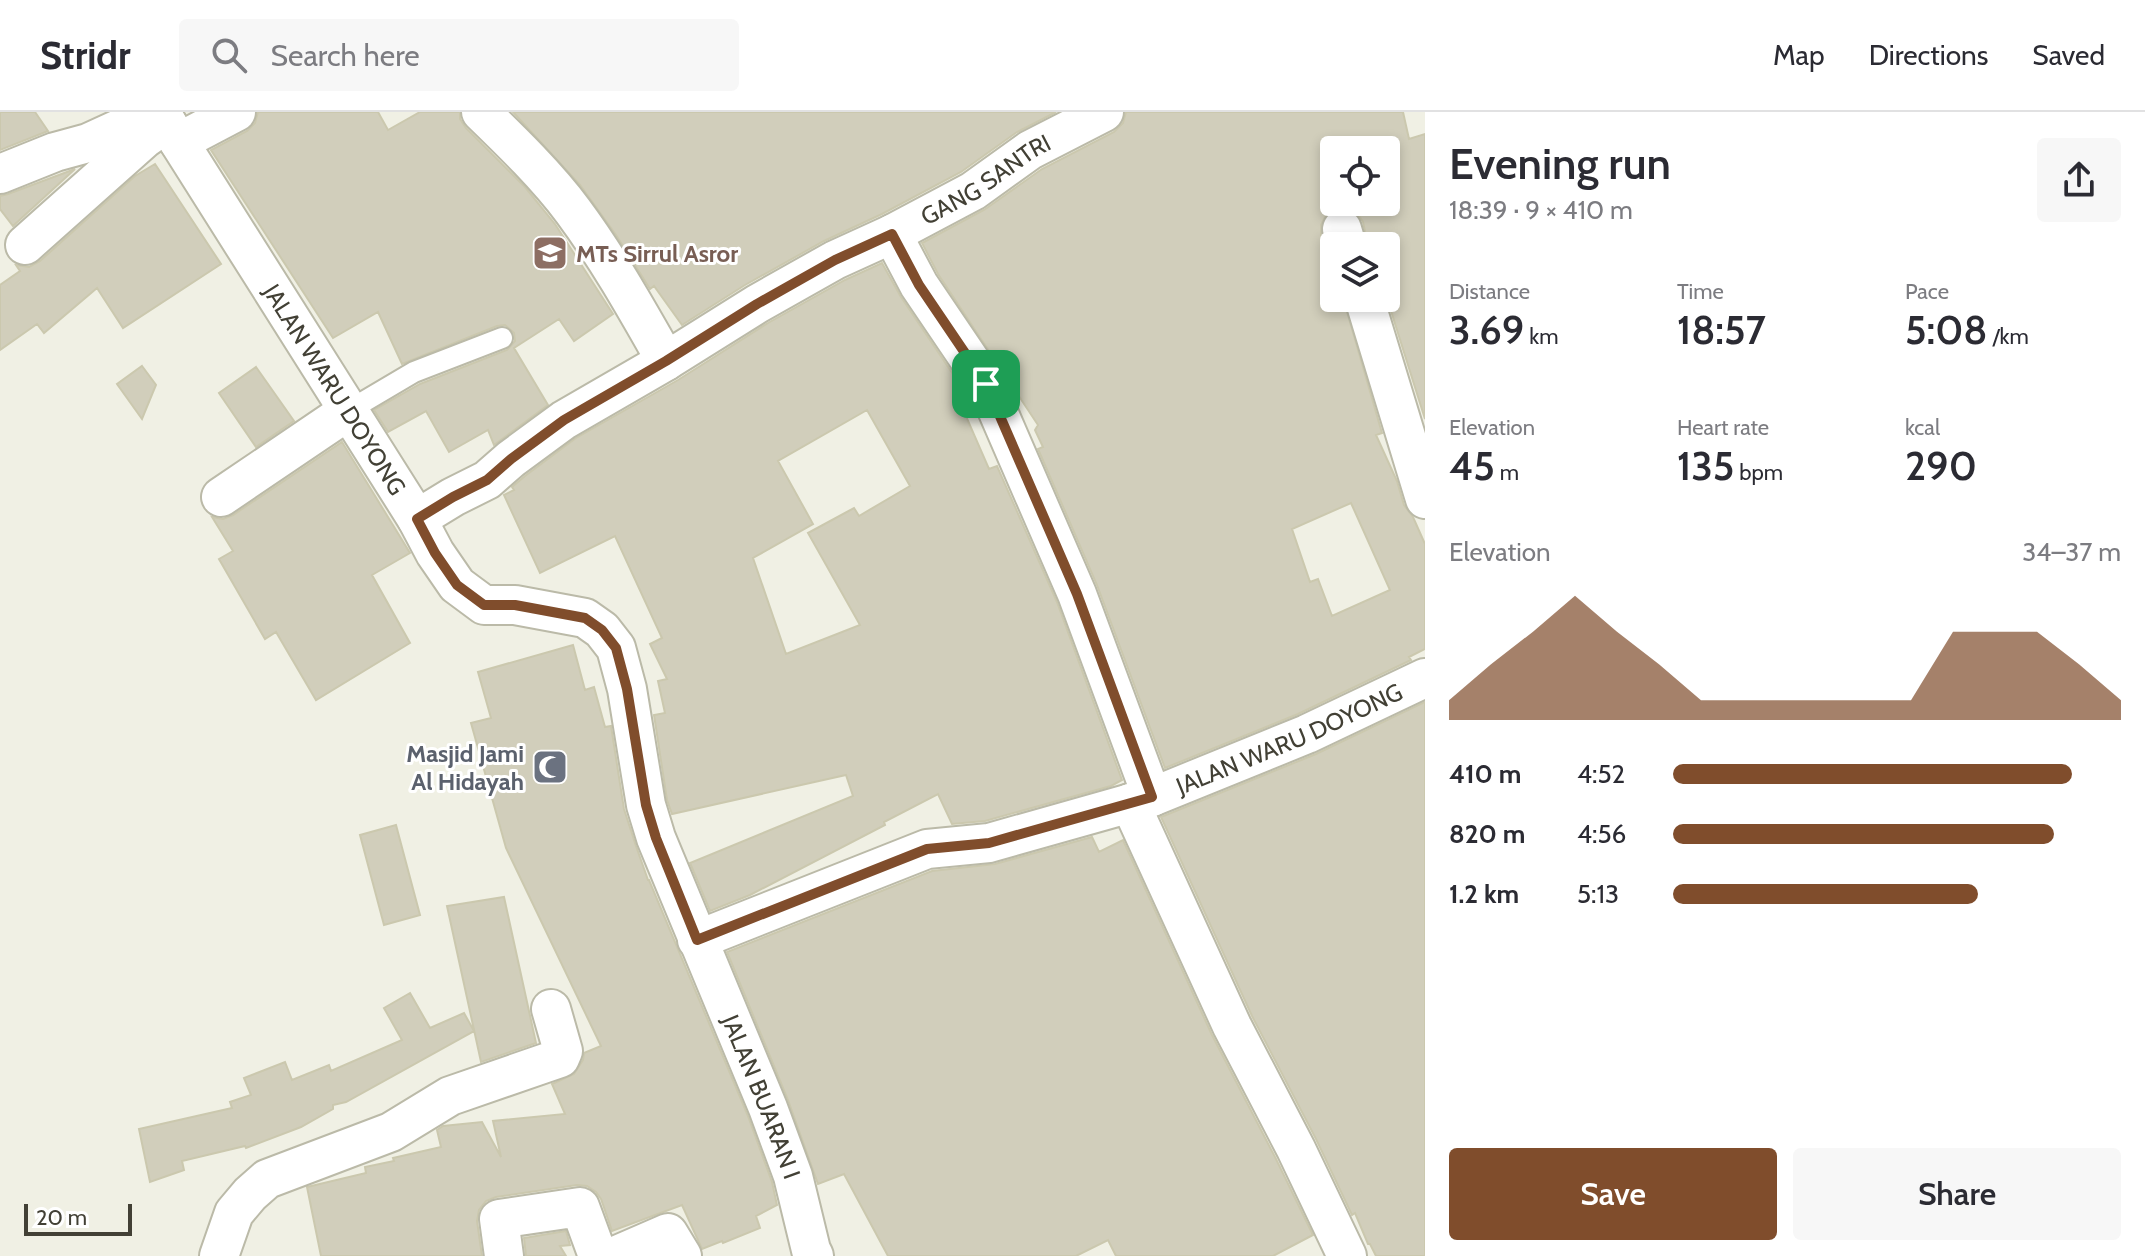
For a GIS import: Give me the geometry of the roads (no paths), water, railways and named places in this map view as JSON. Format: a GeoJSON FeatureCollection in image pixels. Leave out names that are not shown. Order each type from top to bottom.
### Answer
{"type":"FeatureCollection","features":[{"type":"Feature","properties":{"kind":"street"},"geometry":{"type":"LineString","coordinates":[[0,174],[55,152],[166,122],[236,112]]}},
{"type":"Feature","properties":{"kind":"street"},"geometry":{"type":"LineString","coordinates":[[481,112],[572,209],[624,288],[666,361]]}},
{"type":"Feature","properties":{"kind":"street","name":"GANG SANTRI"},"geometry":{"type":"LineString","coordinates":[[417,519],[487,480],[564,420],[757,304],[835,260],[973,191],[1030,150],[1104,112]]}},
{"type":"Feature","properties":{"kind":"street"},"geometry":{"type":"LineString","coordinates":[[25,245],[166,122]]}},
{"type":"Feature","properties":{"kind":"street","name":"JALAN WARU DOYONG"},"geometry":{"type":"LineString","coordinates":[[166,122],[457,585],[484,605],[515,605],[585,618],[602,630],[616,648],[627,689],[646,805],[697,940],[927,849],[989,843],[1141,800],[1307,734],[1425,678]]}},
{"type":"Feature","properties":{"kind":"street","name":"JALAN WARU DOYONG"},"geometry":{"type":"LineString","coordinates":[[892,234],[919,285],[986,384],[1077,594],[1141,800]]}},
{"type":"Feature","properties":{"kind":"street"},"geometry":{"type":"LineString","coordinates":[[1368,312],[1425,499]]}},
{"type":"Feature","properties":{"kind":"street"},"geometry":{"type":"LineString","coordinates":[[221,497],[348,411]]}},
{"type":"Feature","properties":{"kind":"street"},"geometry":{"type":"LineString","coordinates":[[1141,800],[1232,1026],[1347,1256]]}},
{"type":"Feature","properties":{"kind":"street","name":"JALAN BUARAN I"},"geometry":{"type":"LineString","coordinates":[[697,940],[768,1108],[793,1176],[810,1254]]}},
{"type":"Feature","properties":{"kind":"street"},"geometry":{"type":"LineString","coordinates":[[219,1256],[234,1213],[267,1179],[391,1132],[450,1096],[560,1058],[563,1047],[551,1009]]}},
{"type":"Feature","properties":{"kind":"street"},"geometry":{"type":"LineString","coordinates":[[504,1256],[499,1219],[580,1207],[598,1256]]}},
{"type":"Feature","properties":{"kind":"street"},"geometry":{"type":"LineString","coordinates":[[615,1256],[668,1233],[682,1256]]}},
{"type":"Feature","properties":{"kind":"lane"},"geometry":{"type":"LineString","coordinates":[[348,411],[414,372],[502,338]]}},
{"type":"Feature","properties":{"kind":"place","name":"MTs Sirrul Asror"},"geometry":{"type":"Point","coordinates":[550,253]}},
{"type":"Feature","properties":{"kind":"place","name":"Masjid Jami Al Hidayah"},"geometry":{"type":"Point","coordinates":[550,767]}}]}
